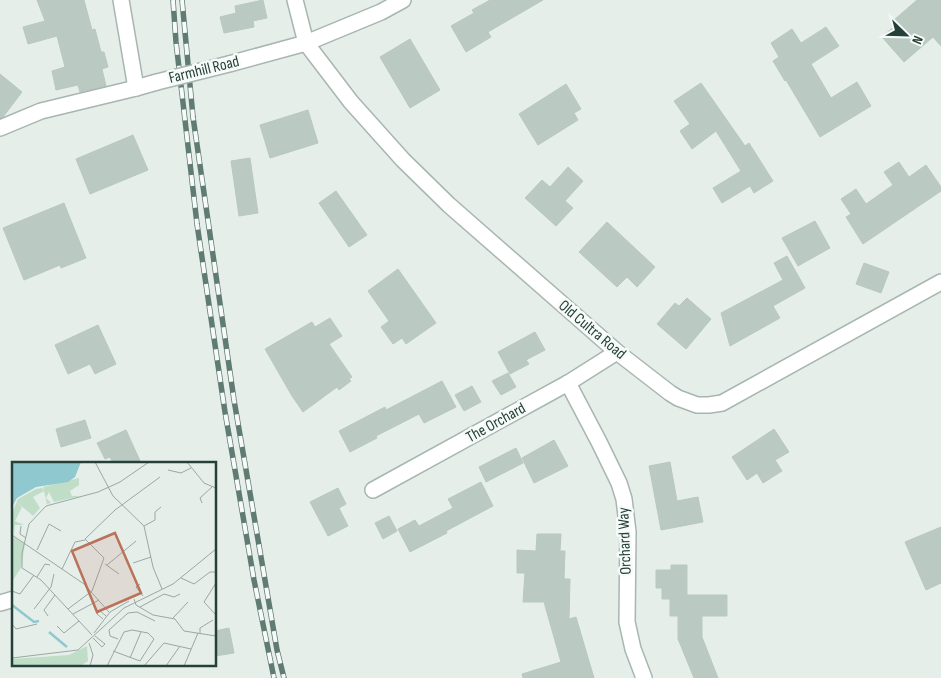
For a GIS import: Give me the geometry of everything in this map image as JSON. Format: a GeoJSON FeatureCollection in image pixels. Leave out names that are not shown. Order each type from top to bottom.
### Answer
{"type":"FeatureCollection","features":[{"type":"Feature","properties":{"kind":"street"},"geometry":{"type":"LineString","coordinates":[[121,0],[136,88]]}},
{"type":"Feature","properties":{"kind":"street"},"geometry":{"type":"LineString","coordinates":[[295,0],[306,43]]}},
{"type":"Feature","properties":{"kind":"street","name":"Farmhill Road"},"geometry":{"type":"LineString","coordinates":[[0,128],[41,111],[306,43],[381,12],[403,0]]}},
{"type":"Feature","properties":{"kind":"street","name":"Old Cultra Road"},"geometry":{"type":"LineString","coordinates":[[306,43],[351,102],[403,160],[449,205],[617,352],[678,398],[697,405],[722,403],[941,282]]}},
{"type":"Feature","properties":{"kind":"street","name":"The Orchard"},"geometry":{"type":"LineString","coordinates":[[373,490],[568,384],[617,352]]}},
{"type":"Feature","properties":{"kind":"street","name":"Orchard Way"},"geometry":{"type":"LineString","coordinates":[[568,384],[603,450],[624,498],[628,532],[627,622],[633,649],[644,678]]}},
{"type":"Feature","properties":{"kind":"building"},"geometry":{"type":"Polygon","coordinates":[[[37,0],[84,0],[92,30],[95,29],[101,52],[104,52],[108,67],[102,69],[106,86],[80,92],[78,85],[56,90],[52,71],[65,67],[57,36],[28,44],[23,27],[45,21],[37,0]]]}},
{"type":"Feature","properties":{"kind":"building"},"geometry":{"type":"Polygon","coordinates":[[[263,0],[267,18],[253,21],[254,27],[224,33],[220,17],[236,13],[235,6],[263,0]]]}},
{"type":"Feature","properties":{"kind":"building"},"geometry":{"type":"Polygon","coordinates":[[[490,0],[543,0],[488,32],[491,37],[466,52],[451,26],[474,13],[472,10],[490,0]]]}},
{"type":"Feature","properties":{"kind":"building"},"geometry":{"type":"Polygon","coordinates":[[[917,0],[941,0],[941,46],[933,37],[904,62],[882,37],[897,24],[894,20],[917,0]]]}},
{"type":"Feature","properties":{"kind":"building"},"geometry":{"type":"Polygon","coordinates":[[[826,27],[839,46],[811,64],[831,98],[857,82],[871,106],[820,137],[773,61],[779,57],[771,43],[792,29],[801,43],[826,27]]]}},
{"type":"Feature","properties":{"kind":"building"},"geometry":{"type":"Polygon","coordinates":[[[410,39],[440,90],[410,108],[380,57],[410,39]]]}},
{"type":"Feature","properties":{"kind":"building"},"geometry":{"type":"Polygon","coordinates":[[[0,74],[22,92],[3,117],[0,118],[0,74]]]}},
{"type":"Feature","properties":{"kind":"building"},"geometry":{"type":"Polygon","coordinates":[[[701,83],[745,146],[749,143],[773,181],[754,193],[750,186],[722,203],[713,188],[741,171],[716,131],[692,149],[680,131],[690,124],[674,101],[701,83]]]}},
{"type":"Feature","properties":{"kind":"building"},"geometry":{"type":"Polygon","coordinates":[[[566,84],[581,109],[574,113],[578,120],[538,145],[519,114],[566,84]]]}},
{"type":"Feature","properties":{"kind":"building"},"geometry":{"type":"Polygon","coordinates":[[[308,110],[318,143],[270,158],[260,125],[308,110]]]}},
{"type":"Feature","properties":{"kind":"building"},"geometry":{"type":"Polygon","coordinates":[[[133,135],[148,170],[90,194],[76,159],[133,135]]]}},
{"type":"Feature","properties":{"kind":"building"},"geometry":{"type":"Polygon","coordinates":[[[250,158],[258,213],[239,216],[231,161],[250,158]]]}},
{"type":"Feature","properties":{"kind":"building"},"geometry":{"type":"Polygon","coordinates":[[[899,162],[909,177],[926,165],[941,187],[941,191],[863,244],[846,217],[851,214],[841,199],[856,189],[866,204],[893,185],[884,172],[899,162]]]}},
{"type":"Feature","properties":{"kind":"building"},"geometry":{"type":"Polygon","coordinates":[[[568,167],[583,181],[565,201],[573,208],[556,226],[525,198],[542,180],[550,187],[568,167]]]}},
{"type":"Feature","properties":{"kind":"building"},"geometry":{"type":"Polygon","coordinates":[[[336,191],[367,235],[349,247],[319,203],[336,191]]]}},
{"type":"Feature","properties":{"kind":"building"},"geometry":{"type":"Polygon","coordinates":[[[64,203],[86,258],[61,268],[60,265],[24,280],[3,228],[64,203]]]}},
{"type":"Feature","properties":{"kind":"building"},"geometry":{"type":"Polygon","coordinates":[[[815,221],[830,248],[798,266],[782,238],[815,221]]]}},
{"type":"Feature","properties":{"kind":"building"},"geometry":{"type":"Polygon","coordinates":[[[607,222],[655,267],[637,287],[627,277],[617,287],[579,252],[607,222]]]}},
{"type":"Feature","properties":{"kind":"building"},"geometry":{"type":"Polygon","coordinates":[[[787,256],[805,288],[773,306],[780,318],[730,346],[721,313],[783,280],[774,263],[787,256]]]}},
{"type":"Feature","properties":{"kind":"building"},"geometry":{"type":"Polygon","coordinates":[[[864,263],[889,272],[881,293],[856,284],[864,263]]]}},
{"type":"Feature","properties":{"kind":"building"},"geometry":{"type":"Polygon","coordinates":[[[398,269],[436,323],[406,344],[402,338],[393,344],[381,327],[389,321],[368,291],[398,269]]]}},
{"type":"Feature","properties":{"kind":"building"},"geometry":{"type":"Polygon","coordinates":[[[687,298],[711,319],[686,349],[657,324],[675,303],[679,306],[687,298]]]}},
{"type":"Feature","properties":{"kind":"building"},"geometry":{"type":"Polygon","coordinates":[[[330,318],[342,336],[329,344],[352,377],[349,379],[351,381],[339,390],[337,387],[303,412],[265,349],[312,322],[315,327],[330,318]]]}},
{"type":"Feature","properties":{"kind":"building"},"geometry":{"type":"Polygon","coordinates":[[[98,325],[116,364],[95,374],[90,364],[68,374],[55,345],[98,325]]]}},
{"type":"Feature","properties":{"kind":"building"},"geometry":{"type":"Polygon","coordinates":[[[535,332],[545,350],[526,360],[529,364],[510,374],[498,352],[535,332]]]}},
{"type":"Feature","properties":{"kind":"building"},"geometry":{"type":"Polygon","coordinates":[[[508,373],[516,387],[501,395],[492,381],[508,373]]]}},
{"type":"Feature","properties":{"kind":"building"},"geometry":{"type":"Polygon","coordinates":[[[442,381],[456,407],[424,423],[419,414],[350,452],[339,431],[385,407],[386,410],[442,381]]]}},
{"type":"Feature","properties":{"kind":"building"},"geometry":{"type":"Polygon","coordinates":[[[472,386],[481,402],[464,411],[455,395],[472,386]]]}},
{"type":"Feature","properties":{"kind":"building"},"geometry":{"type":"Polygon","coordinates":[[[85,420],[91,438],[61,447],[56,429],[85,420]]]}},
{"type":"Feature","properties":{"kind":"building"},"geometry":{"type":"Polygon","coordinates":[[[774,429],[789,452],[775,460],[782,471],[763,483],[757,473],[747,480],[732,457],[774,429]]]}},
{"type":"Feature","properties":{"kind":"building"},"geometry":{"type":"Polygon","coordinates":[[[126,430],[141,462],[112,462],[110,457],[105,459],[97,443],[126,430]]]}},
{"type":"Feature","properties":{"kind":"building"},"geometry":{"type":"Polygon","coordinates":[[[554,440],[568,466],[534,483],[522,458],[554,440]]]}},
{"type":"Feature","properties":{"kind":"building"},"geometry":{"type":"Polygon","coordinates":[[[516,448],[523,463],[486,482],[479,467],[516,448]]]}},
{"type":"Feature","properties":{"kind":"building"},"geometry":{"type":"Polygon","coordinates":[[[670,462],[677,501],[698,497],[703,522],[661,530],[649,466],[670,462]]]}},
{"type":"Feature","properties":{"kind":"building"},"geometry":{"type":"Polygon","coordinates":[[[481,482],[493,506],[410,552],[398,529],[415,520],[419,526],[453,508],[448,499],[481,482]]]}},
{"type":"Feature","properties":{"kind":"building"},"geometry":{"type":"Polygon","coordinates":[[[338,488],[346,504],[339,508],[348,526],[328,536],[310,502],[338,488]]]}},
{"type":"Feature","properties":{"kind":"building"},"geometry":{"type":"Polygon","coordinates":[[[389,516],[397,531],[383,539],[375,523],[389,516]]]}},
{"type":"Feature","properties":{"kind":"building"},"geometry":{"type":"Polygon","coordinates":[[[941,527],[941,583],[926,590],[905,542],[941,527]]]}},
{"type":"Feature","properties":{"kind":"building"},"geometry":{"type":"Polygon","coordinates":[[[537,534],[561,534],[560,551],[565,551],[564,579],[570,579],[569,619],[576,617],[594,678],[523,678],[522,674],[561,662],[544,602],[523,602],[525,573],[517,573],[517,550],[536,551],[537,534]]]}},
{"type":"Feature","properties":{"kind":"building"},"geometry":{"type":"Polygon","coordinates":[[[671,565],[687,565],[687,595],[727,595],[727,616],[702,616],[702,637],[718,678],[694,678],[678,639],[678,616],[670,616],[670,599],[662,599],[662,588],[656,588],[656,570],[671,570],[671,565]]]}},
{"type":"Feature","properties":{"kind":"building"},"geometry":{"type":"Polygon","coordinates":[[[229,628],[234,653],[216,656],[216,631],[229,628]]]}},
{"type":"Feature","properties":{"kind":"railway"},"geometry":{"type":"LineString","coordinates":[[173,0],[197,224],[225,412],[254,580],[274,678]]}},
{"type":"Feature","properties":{"kind":"railway"},"geometry":{"type":"LineString","coordinates":[[182,0],[193,117],[234,400],[277,650],[284,678]]}}]}
